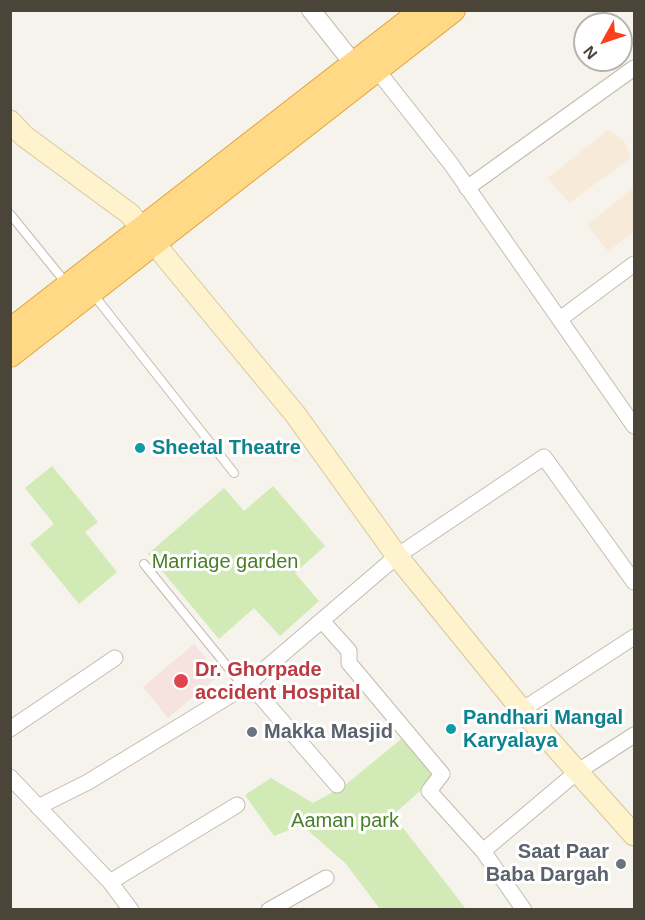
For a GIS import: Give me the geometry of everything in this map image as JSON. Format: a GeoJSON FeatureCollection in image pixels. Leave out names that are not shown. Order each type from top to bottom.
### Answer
{"type":"FeatureCollection","features":[{"type":"Feature","properties":{"kind":"highway"},"geometry":{"type":"LineString","coordinates":[[365,71],[423,10]]}},
{"type":"Feature","properties":{"kind":"highway"},"geometry":{"type":"LineString","coordinates":[[10,355],[80,289],[365,71],[453,10]]}},
{"type":"Feature","properties":{"kind":"highway"},"geometry":{"type":"LineString","coordinates":[[10,331],[80,289]]}},
{"type":"Feature","properties":{"kind":"main road"},"geometry":{"type":"LineString","coordinates":[[10,121],[24,136],[130,214],[295,414],[397,556],[522,710],[577,772],[632,828]]}},
{"type":"Feature","properties":{"kind":"street"},"geometry":{"type":"LineString","coordinates":[[311,10],[467,188],[634,426]]}},
{"type":"Feature","properties":{"kind":"street"},"geometry":{"type":"LineString","coordinates":[[467,188],[634,68]]}},
{"type":"Feature","properties":{"kind":"street"},"geometry":{"type":"LineString","coordinates":[[560,319],[634,264]]}},
{"type":"Feature","properties":{"kind":"street"},"geometry":{"type":"LineString","coordinates":[[38,807],[88,782],[246,685],[323,622],[397,556],[544,457],[634,582]]}},
{"type":"Feature","properties":{"kind":"street"},"geometry":{"type":"LineString","coordinates":[[323,622],[349,651],[349,663],[442,774],[429,791],[483,851],[524,909]]}},
{"type":"Feature","properties":{"kind":"street"},"geometry":{"type":"LineString","coordinates":[[522,710],[634,637]]}},
{"type":"Feature","properties":{"kind":"street"},"geometry":{"type":"LineString","coordinates":[[10,729],[115,658]]}},
{"type":"Feature","properties":{"kind":"street"},"geometry":{"type":"LineString","coordinates":[[246,685],[336,785]]}},
{"type":"Feature","properties":{"kind":"street"},"geometry":{"type":"LineString","coordinates":[[483,851],[577,772],[634,735]]}},
{"type":"Feature","properties":{"kind":"street"},"geometry":{"type":"LineString","coordinates":[[10,777],[110,882],[130,909]]}},
{"type":"Feature","properties":{"kind":"street"},"geometry":{"type":"LineString","coordinates":[[110,882],[237,805]]}},
{"type":"Feature","properties":{"kind":"street"},"geometry":{"type":"LineString","coordinates":[[269,909],[326,878]]}},
{"type":"Feature","properties":{"kind":"lane"},"geometry":{"type":"LineString","coordinates":[[11,215],[80,289],[234,473]]}},
{"type":"Feature","properties":{"kind":"lane"},"geometry":{"type":"LineString","coordinates":[[144,564],[246,685]]}},
{"type":"Feature","properties":{"kind":"shaded area"},"geometry":{"type":"Polygon","coordinates":[[[608,130],[624,141],[631,158],[569,203],[548,178],[608,130]]]}},
{"type":"Feature","properties":{"kind":"shaded area"},"geometry":{"type":"Polygon","coordinates":[[[634,187],[634,232],[608,251],[587,225],[634,187]]]}},
{"type":"Feature","properties":{"kind":"shaded area","name":"Dr. Ghorpade accident Hospital"},"geometry":{"type":"Polygon","coordinates":[[[194,644],[220,675],[168,718],[143,687],[194,644]]]}},
{"type":"Feature","properties":{"kind":"green space"},"geometry":{"type":"Polygon","coordinates":[[[52,466],[98,522],[85,532],[117,572],[79,604],[30,544],[54,524],[25,488],[52,466]]]}},
{"type":"Feature","properties":{"kind":"green space","name":"Marriage garden"},"geometry":{"type":"Polygon","coordinates":[[[273,486],[325,546],[295,573],[319,601],[280,636],[254,608],[219,639],[148,554],[224,488],[244,511],[273,486]]]}},
{"type":"Feature","properties":{"kind":"green space","name":"Aaman park"},"geometry":{"type":"Polygon","coordinates":[[[405,736],[438,775],[393,815],[466,909],[380,909],[346,864],[302,825],[274,836],[245,795],[271,778],[313,803],[344,786],[405,736]]]}},
{"type":"Feature","properties":{"kind":"place","name":"Sheetal Theatre"},"geometry":{"type":"Point","coordinates":[140,448]}},
{"type":"Feature","properties":{"kind":"place","name":"Dr. Ghorpade accident Hospital"},"geometry":{"type":"Point","coordinates":[181,681]}},
{"type":"Feature","properties":{"kind":"place","name":"Pandhari Mangal Karyalaya"},"geometry":{"type":"Point","coordinates":[451,729]}},
{"type":"Feature","properties":{"kind":"place","name":"Makka Masjid"},"geometry":{"type":"Point","coordinates":[252,732]}},
{"type":"Feature","properties":{"kind":"place","name":"Saat Paar Baba Dargah"},"geometry":{"type":"Point","coordinates":[621,864]}}]}
